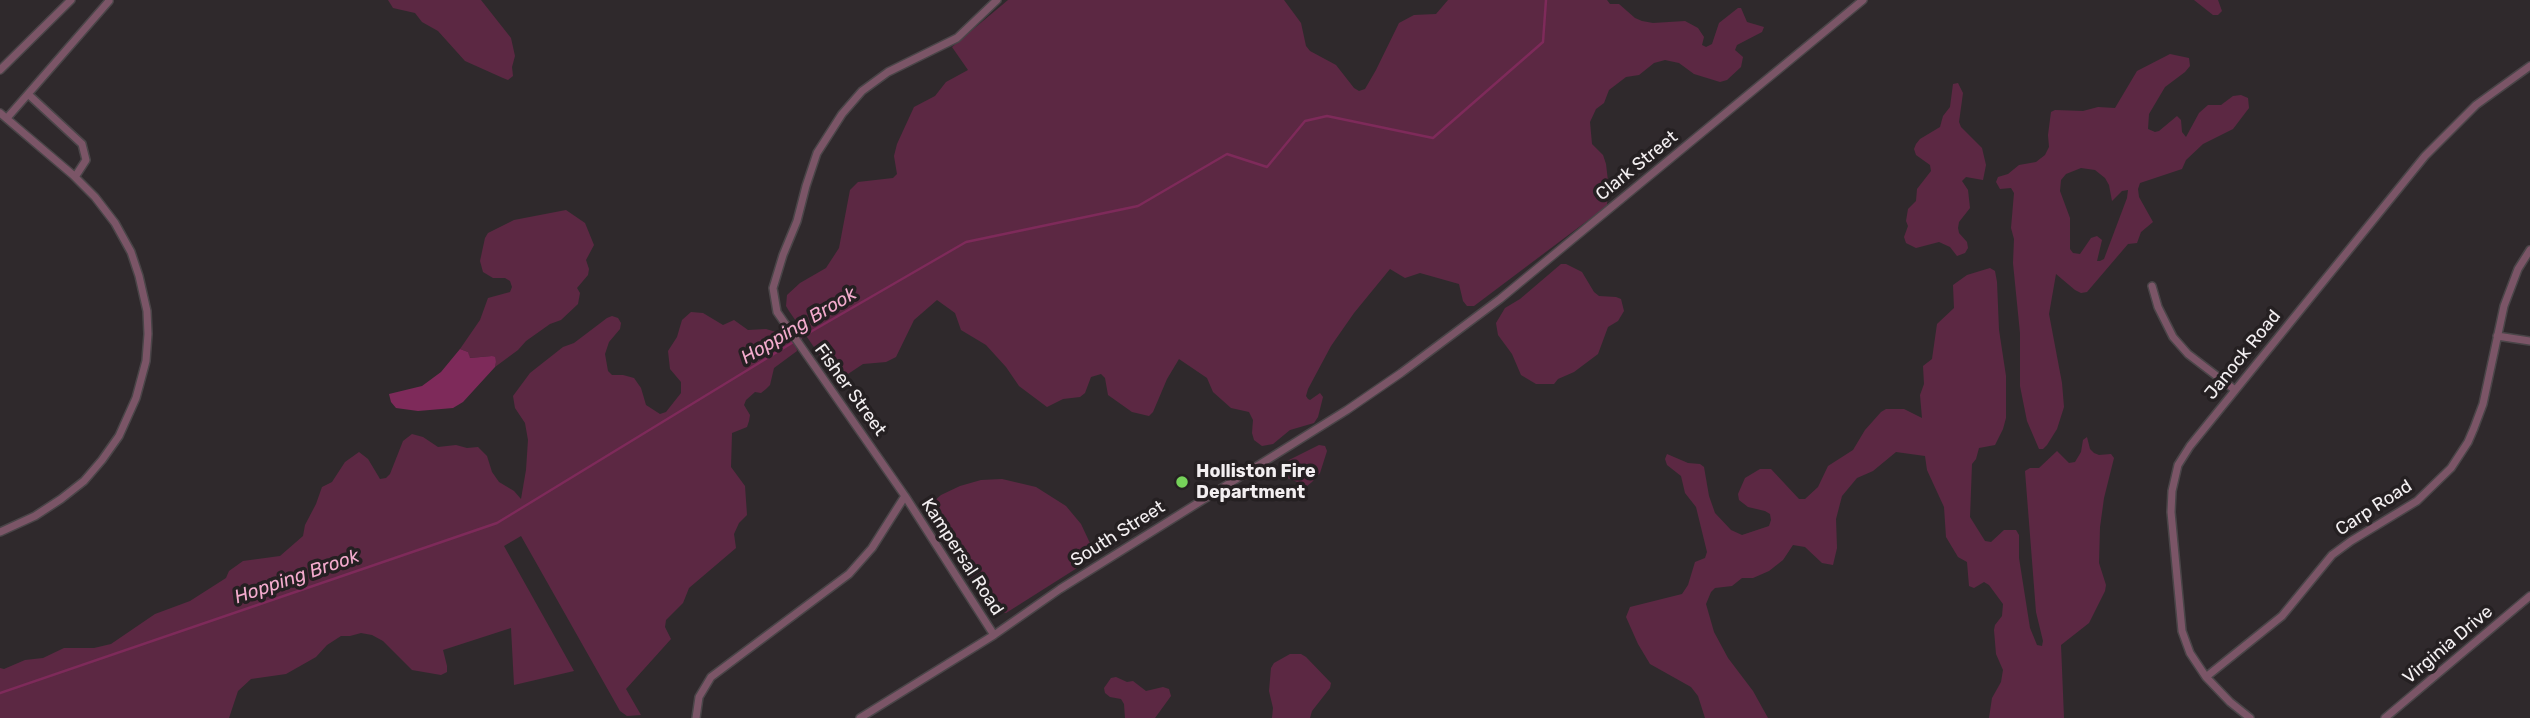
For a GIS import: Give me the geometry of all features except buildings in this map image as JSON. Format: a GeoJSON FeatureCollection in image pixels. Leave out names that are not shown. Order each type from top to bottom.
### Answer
{"type":"FeatureCollection","features":[{"type":"Feature","properties":{"kind":"street"},"geometry":{"type":"LineString","coordinates":[[0,70],[71,0]]}},
{"type":"Feature","properties":{"kind":"street","name":"Fisher Street"},"geometry":{"type":"LineString","coordinates":[[905,496],[795,341],[777,312],[773,288],[797,222],[809,175],[826,138],[848,106],[870,84],[957,38],[998,0]]}},
{"type":"Feature","properties":{"kind":"street","name":"Clark Street"},"geometry":{"type":"LineString","coordinates":[[1428,353],[1500,299],[1863,0]]}},
{"type":"Feature","properties":{"kind":"street"},"geometry":{"type":"LineString","coordinates":[[0,532],[51,507],[93,471],[111,448],[125,423],[144,373],[148,334],[147,311],[135,263],[126,242],[110,215],[75,177],[3,116],[28,94],[109,1]]}},
{"type":"Feature","properties":{"kind":"street","name":"Janock Road"},"geometry":{"type":"LineString","coordinates":[[2250,718],[2206,677],[2190,653],[2182,631],[2172,525],[2172,491],[2176,471],[2185,452],[2425,156],[2476,105],[2530,66]]}},
{"type":"Feature","properties":{"kind":"street"},"geometry":{"type":"LineString","coordinates":[[28,94],[77,136],[82,144],[86,160],[75,177]]}},
{"type":"Feature","properties":{"kind":"street","name":"Carp Road"},"geometry":{"type":"LineString","coordinates":[[2206,677],[2282,616],[2332,555],[2411,505],[2441,480],[2461,454],[2483,404],[2504,306],[2518,269],[2530,250]]}},
{"type":"Feature","properties":{"kind":"street"},"geometry":{"type":"LineString","coordinates":[[2152,286],[2172,337],[2235,390]]}},
{"type":"Feature","properties":{"kind":"street"},"geometry":{"type":"LineString","coordinates":[[2497,336],[2530,341]]}},
{"type":"Feature","properties":{"kind":"street","name":"South Street"},"geometry":{"type":"LineString","coordinates":[[860,718],[994,635],[1060,589],[1347,410],[1428,353]]}},
{"type":"Feature","properties":{"kind":"street"},"geometry":{"type":"LineString","coordinates":[[696,718],[699,697],[711,677],[849,574],[872,548],[905,496]]}},
{"type":"Feature","properties":{"kind":"street","name":"Kampersal Road"},"geometry":{"type":"LineString","coordinates":[[905,496],[994,635]]}},
{"type":"Feature","properties":{"kind":"street","name":"Virginia Drive"},"geometry":{"type":"LineString","coordinates":[[2385,718],[2530,596]]}},
{"type":"Feature","properties":{"kind":"shaded area"},"geometry":{"type":"Polygon","coordinates":[[[388,0],[481,0],[511,38],[515,56],[513,76],[508,80],[465,61],[438,31],[422,22],[415,13],[393,8],[388,0]]]}},
{"type":"Feature","properties":{"kind":"shaded area"},"geometry":{"type":"Polygon","coordinates":[[[1008,0],[1284,0],[1301,23],[1306,46],[1310,51],[1336,65],[1359,91],[1365,89],[1399,23],[1414,15],[1436,14],[1448,0],[1607,0],[1610,4],[1619,4],[1642,21],[1685,21],[1698,28],[1704,37],[1702,45],[1706,47],[1712,44],[1719,23],[1738,8],[1741,8],[1747,22],[1764,27],[1762,32],[1737,45],[1735,50],[1743,57],[1741,67],[1727,80],[1720,82],[1694,74],[1679,63],[1665,60],[1654,63],[1639,75],[1626,77],[1609,90],[1604,103],[1596,109],[1590,122],[1592,144],[1603,155],[1606,164],[1607,206],[1474,306],[1467,306],[1463,301],[1459,284],[1420,273],[1405,278],[1390,269],[1331,346],[1308,389],[1308,399],[1320,393],[1323,397],[1314,423],[1290,430],[1273,444],[1262,446],[1254,440],[1253,420],[1249,412],[1231,408],[1213,392],[1207,378],[1179,359],[1149,416],[1132,412],[1108,395],[1105,378],[1101,374],[1091,377],[1085,393],[1080,397],[1063,399],[1047,407],[1019,386],[986,345],[961,330],[955,313],[937,300],[914,320],[896,357],[886,362],[863,364],[842,375],[827,366],[786,306],[787,295],[800,283],[826,268],[839,248],[850,190],[858,182],[893,178],[897,174],[894,156],[897,144],[914,107],[935,96],[946,82],[968,70],[952,47],[1008,0]]]}},
{"type":"Feature","properties":{"kind":"shaded area"},"geometry":{"type":"Polygon","coordinates":[[[2194,0],[2218,0],[2222,11],[2213,15],[2194,0]]]}},
{"type":"Feature","properties":{"kind":"shaded area"},"geometry":{"type":"Polygon","coordinates":[[[2170,54],[2189,58],[2190,66],[2165,87],[2149,114],[2148,129],[2155,132],[2177,116],[2181,120],[2182,132],[2186,137],[2199,113],[2208,105],[2221,105],[2233,96],[2248,98],[2249,108],[2233,129],[2203,144],[2186,160],[2182,169],[2140,183],[2139,197],[2153,222],[2141,232],[2137,243],[2128,244],[2087,292],[2075,290],[2056,274],[2049,314],[2064,407],[2057,429],[2047,445],[2039,449],[2027,421],[2020,386],[2020,333],[2011,228],[2014,193],[2011,188],[2000,189],[1996,182],[1998,177],[2008,174],[2019,165],[2036,162],[2045,155],[2049,147],[2051,112],[2115,108],[2137,71],[2170,54]],[[2081,168],[2066,174],[2061,180],[2060,191],[2070,218],[2070,249],[2073,253],[2080,254],[2091,238],[2097,236],[2102,240],[2097,261],[2100,261],[2104,259],[2128,190],[2122,191],[2112,201],[2109,185],[2095,170],[2081,168]]]}},
{"type":"Feature","properties":{"kind":"shaded area"},"geometry":{"type":"Polygon","coordinates":[[[1958,83],[1963,93],[1959,122],[1982,148],[1986,165],[1983,180],[1966,177],[1962,181],[1968,190],[1970,208],[1959,222],[1958,228],[1968,248],[1965,253],[1957,256],[1950,247],[1939,242],[1916,248],[1906,243],[1904,237],[1908,226],[1908,209],[1916,201],[1917,189],[1931,171],[1930,165],[1916,155],[1914,149],[1920,139],[1940,127],[1943,116],[1950,107],[1953,84],[1958,83]]]}},
{"type":"Feature","properties":{"kind":"shaded area"},"geometry":{"type":"Polygon","coordinates":[[[566,210],[585,223],[594,245],[586,260],[588,275],[577,288],[580,293],[578,304],[561,320],[550,324],[526,341],[495,367],[496,362],[492,356],[469,358],[468,352],[460,349],[480,320],[488,298],[510,292],[512,287],[510,281],[505,278],[493,278],[483,272],[480,261],[488,233],[514,220],[566,210]]]}},
{"type":"Feature","properties":{"kind":"shaded area"},"geometry":{"type":"Polygon","coordinates":[[[1561,264],[1582,272],[1599,296],[1621,299],[1624,311],[1618,321],[1608,327],[1598,354],[1554,384],[1536,384],[1521,375],[1512,354],[1498,335],[1496,323],[1505,308],[1520,299],[1561,264]]]}},
{"type":"Feature","properties":{"kind":"shaded area"},"geometry":{"type":"Polygon","coordinates":[[[1990,268],[1995,271],[1997,282],[1999,330],[2006,376],[2006,418],[1995,445],[1979,448],[1972,464],[1970,517],[1985,541],[1991,542],[2004,530],[2016,530],[2019,535],[2019,558],[2030,628],[2037,645],[2042,646],[2043,641],[2036,612],[2025,471],[2039,468],[2057,451],[2069,463],[2075,462],[2081,452],[2083,440],[2087,437],[2094,453],[2111,454],[2114,458],[2100,527],[2099,563],[2106,585],[2105,591],[2089,623],[2061,645],[2064,718],[1989,718],[1992,698],[2001,682],[2003,670],[1996,654],[1994,630],[2002,616],[2003,604],[1984,582],[1974,588],[1969,586],[1967,562],[1958,557],[1946,537],[1944,507],[1927,470],[1925,456],[1896,452],[1873,471],[1857,478],[1842,496],[1836,519],[1837,548],[1833,565],[1822,563],[1805,547],[1793,545],[1783,560],[1769,571],[1753,578],[1742,578],[1732,586],[1715,588],[1711,592],[1706,604],[1714,632],[1768,718],[1705,718],[1698,696],[1691,687],[1650,664],[1626,617],[1630,607],[1682,594],[1688,585],[1695,562],[1705,558],[1707,552],[1696,507],[1685,493],[1681,476],[1667,465],[1667,454],[1704,467],[1715,513],[1731,530],[1742,535],[1769,526],[1770,514],[1748,507],[1739,500],[1738,494],[1745,478],[1760,469],[1771,469],[1799,499],[1805,499],[1818,487],[1828,466],[1853,450],[1865,430],[1881,412],[1886,409],[1904,409],[1922,418],[1920,395],[1924,384],[1923,366],[1932,359],[1937,324],[1954,308],[1953,285],[1967,275],[1990,268]]]}},
{"type":"Feature","properties":{"kind":"shaded area"},"geometry":{"type":"Polygon","coordinates":[[[691,312],[703,313],[723,325],[734,320],[748,330],[766,329],[789,336],[797,351],[774,368],[770,385],[766,389],[761,393],[755,392],[746,400],[744,405],[750,415],[747,427],[732,433],[731,467],[745,486],[747,515],[734,534],[736,548],[689,588],[683,603],[666,620],[665,627],[671,639],[626,689],[641,715],[627,716],[620,711],[521,536],[504,546],[574,671],[514,685],[511,628],[443,650],[447,672],[441,675],[412,670],[383,641],[361,633],[341,636],[327,645],[316,657],[286,674],[251,679],[238,691],[229,718],[0,718],[0,668],[4,669],[25,660],[43,658],[64,648],[94,648],[111,644],[155,614],[190,601],[226,578],[229,571],[243,561],[280,556],[303,536],[305,525],[322,487],[332,482],[345,462],[359,452],[368,459],[380,479],[390,474],[403,441],[412,434],[423,437],[438,447],[478,447],[487,456],[492,472],[499,482],[521,499],[528,440],[525,423],[515,408],[513,396],[530,373],[563,347],[574,343],[612,316],[618,318],[621,323],[605,354],[608,371],[612,375],[634,378],[641,388],[646,405],[660,414],[666,412],[681,393],[681,382],[670,369],[668,351],[677,337],[682,320],[691,312]]]}},
{"type":"Feature","properties":{"kind":"shaded area"},"geometry":{"type":"Polygon","coordinates":[[[460,349],[468,352],[470,358],[492,356],[496,362],[495,367],[463,402],[453,408],[418,411],[396,408],[389,394],[422,386],[441,372],[460,349]]]}},
{"type":"Feature","properties":{"kind":"shaded area"},"geometry":{"type":"Polygon","coordinates":[[[1319,445],[1325,446],[1327,451],[1320,473],[1307,486],[1280,475],[1277,470],[1285,462],[1319,445]]]}},
{"type":"Feature","properties":{"kind":"shaded area"},"geometry":{"type":"Polygon","coordinates":[[[1002,479],[1036,487],[1066,506],[1081,524],[1096,556],[1006,613],[990,610],[925,509],[941,495],[960,486],[981,480],[1002,479]]]}},
{"type":"Feature","properties":{"kind":"shaded area"},"geometry":{"type":"Polygon","coordinates":[[[1290,654],[1306,657],[1331,683],[1310,718],[1272,718],[1269,691],[1271,668],[1274,663],[1290,654]]]}},
{"type":"Feature","properties":{"kind":"shaded area"},"geometry":{"type":"Polygon","coordinates":[[[1116,677],[1127,682],[1133,681],[1146,691],[1163,687],[1169,689],[1171,696],[1155,718],[1125,718],[1121,699],[1105,693],[1104,688],[1111,678],[1116,677]]]}},
{"type":"Feature","properties":{"kind":"waterway","name":"Hopping Brook"},"geometry":{"type":"LineString","coordinates":[[0,693],[497,523],[800,338],[966,242],[1138,206],[1227,154],[1267,167],[1305,121],[1327,116],[1433,138],[1543,42],[1546,0]]}},
{"type":"Feature","properties":{"kind":"place","name":"Holliston Fire Department"},"geometry":{"type":"Point","coordinates":[1182,482]}}]}
